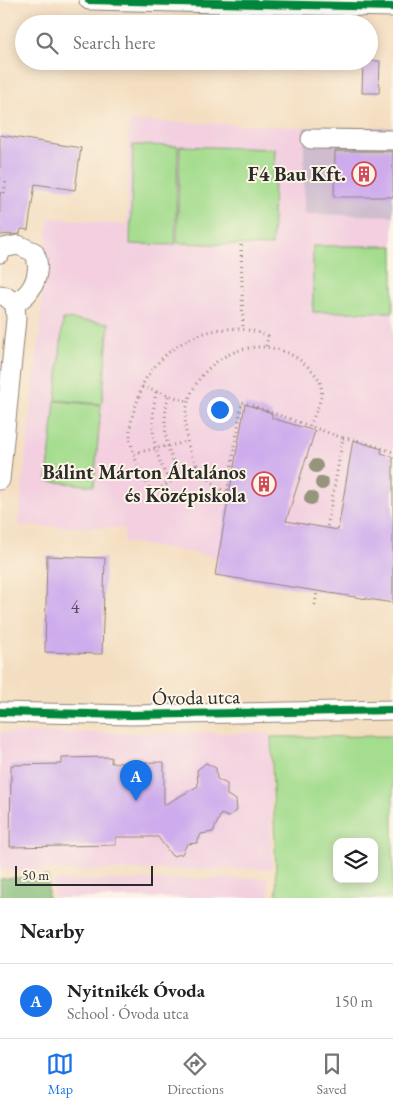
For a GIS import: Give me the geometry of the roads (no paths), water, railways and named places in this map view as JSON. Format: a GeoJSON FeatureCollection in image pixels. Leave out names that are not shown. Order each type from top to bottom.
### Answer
{"type":"FeatureCollection","features":[{"type":"Feature","properties":{"kind":"street"},"geometry":{"type":"LineString","coordinates":[[89,0],[393,6]]}},
{"type":"Feature","properties":{"kind":"street"},"geometry":{"type":"LineString","coordinates":[[311,139],[393,140]]}},
{"type":"Feature","properties":{"kind":"street"},"geometry":{"type":"LineString","coordinates":[[0,253],[2,248],[18,245],[34,252],[39,261],[30,291],[7,299],[16,319],[0,480]]}},
{"type":"Feature","properties":{"kind":"street","name":"Óvoda utca"},"geometry":{"type":"LineString","coordinates":[[0,712],[131,715],[393,710]]}},
{"type":"Feature","properties":{"kind":"place","name":"F4 Bau Kft."},"geometry":{"type":"Point","coordinates":[364,174]}},
{"type":"Feature","properties":{"kind":"place","name":"Bálint Márton Általános és Középiskola"},"geometry":{"type":"Point","coordinates":[264,484]}},
{"type":"Feature","properties":{"kind":"place","name":"Nyitnikék Óvoda"},"geometry":{"type":"Point","coordinates":[136,801]}}]}
